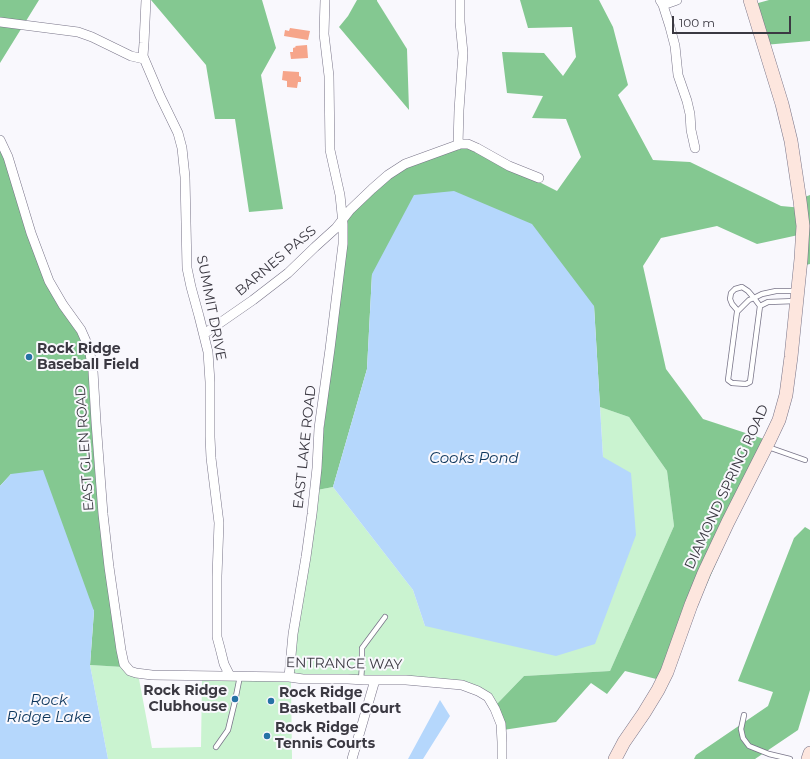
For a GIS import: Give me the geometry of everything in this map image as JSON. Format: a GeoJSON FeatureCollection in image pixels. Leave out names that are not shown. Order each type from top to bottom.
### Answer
{"type":"FeatureCollection","features":[{"type":"Feature","properties":{"kind":"street","name":"SUMMIT DRIVE"},"geometry":{"type":"LineString","coordinates":[[146,0],[143,56],[157,90],[178,133],[182,148],[185,177],[187,268],[208,352],[211,458],[219,523],[218,637],[224,664],[230,676]]}},
{"type":"Feature","properties":{"kind":"street","name":"EAST LAKE ROAD"},"geometry":{"type":"LineString","coordinates":[[289,677],[292,634],[312,514],[317,468],[319,428],[343,244],[344,224],[340,195],[330,150],[329,76],[324,34],[324,0]]}},
{"type":"Feature","properties":{"kind":"street"},"geometry":{"type":"LineString","coordinates":[[460,0],[460,22],[463,53],[458,145],[468,144],[509,166],[539,178]]}},
{"type":"Feature","properties":{"kind":"street"},"geometry":{"type":"LineString","coordinates":[[677,0],[662,3],[675,46],[678,75],[689,107],[691,130],[695,148]]}},
{"type":"Feature","properties":{"kind":"street","name":"DIAMOND SPRING ROAD"},"geometry":{"type":"LineString","coordinates":[[614,759],[658,690],[674,654],[704,573],[779,420],[786,395],[801,258],[803,226],[791,141],[782,104],[750,0]]}},
{"type":"Feature","properties":{"kind":"street"},"geometry":{"type":"LineString","coordinates":[[0,22],[78,32],[92,37],[131,56],[144,59]]}},
{"type":"Feature","properties":{"kind":"street","name":"EAST GLEN ROAD"},"geometry":{"type":"LineString","coordinates":[[0,140],[8,157],[31,233],[49,281],[80,330],[89,348],[94,371],[96,422],[103,514],[120,650],[124,664],[132,672]]}},
{"type":"Feature","properties":{"kind":"street","name":"BARNES PASS"},"geometry":{"type":"LineString","coordinates":[[204,334],[253,300],[288,273],[336,228],[350,210],[388,176],[405,164],[458,145]]}},
{"type":"Feature","properties":{"kind":"street","name":"ENTRANCE WAY"},"geometry":{"type":"LineString","coordinates":[[132,672],[136,674],[152,675],[413,680],[462,685],[478,691],[488,697],[495,709],[501,724],[502,759]]}},
{"type":"Feature","properties":{"kind":"street"},"geometry":{"type":"LineString","coordinates":[[352,759],[375,680]]}},
{"type":"Feature","properties":{"kind":"street"},"geometry":{"type":"LineString","coordinates":[[808,759],[810,753]]}},
{"type":"Feature","properties":{"kind":"lane"},"geometry":{"type":"LineString","coordinates":[[738,311],[730,299],[731,293],[735,289],[742,288],[748,291],[754,298],[760,306],[750,382],[746,384],[732,383],[728,380],[737,312],[738,311],[749,300],[754,298],[762,294],[776,292],[797,296]]}},
{"type":"Feature","properties":{"kind":"lane"},"geometry":{"type":"LineString","coordinates":[[760,306],[768,302],[797,296]]}},
{"type":"Feature","properties":{"kind":"lane"},"geometry":{"type":"LineString","coordinates":[[767,446],[805,460]]}},
{"type":"Feature","properties":{"kind":"lane"},"geometry":{"type":"LineString","coordinates":[[361,680],[362,648],[385,617]]}},
{"type":"Feature","properties":{"kind":"lane"},"geometry":{"type":"LineString","coordinates":[[216,748],[228,730],[240,676]]}},
{"type":"Feature","properties":{"kind":"lane"},"geometry":{"type":"LineString","coordinates":[[744,715],[741,729],[743,738],[749,746],[769,754],[790,759]]}},
{"type":"Feature","properties":{"kind":"green space"},"geometry":{"type":"Polygon","coordinates":[[[0,0],[39,0],[0,63],[0,0]]]}},
{"type":"Feature","properties":{"kind":"green space"},"geometry":{"type":"Polygon","coordinates":[[[151,0],[262,0],[276,48],[261,75],[283,209],[249,212],[235,119],[215,119],[206,65],[151,0]]]}},
{"type":"Feature","properties":{"kind":"green space"},"geometry":{"type":"Polygon","coordinates":[[[357,0],[377,0],[407,49],[409,110],[339,27],[348,16],[357,0]]]}},
{"type":"Feature","properties":{"kind":"green space"},"geometry":{"type":"Polygon","coordinates":[[[520,0],[599,0],[613,27],[628,85],[618,95],[653,160],[690,162],[781,206],[803,208],[802,198],[810,195],[810,264],[801,266],[803,234],[757,244],[717,226],[661,238],[643,266],[666,369],[703,419],[770,441],[664,681],[625,671],[607,694],[591,683],[556,722],[503,730],[495,706],[524,676],[610,671],[674,526],[667,471],[629,417],[600,407],[594,306],[372,274],[367,369],[333,487],[317,490],[347,216],[400,165],[464,144],[557,191],[581,157],[566,119],[532,118],[543,96],[507,93],[502,52],[544,53],[563,76],[576,57],[572,27],[528,28],[520,0]]]}},
{"type":"Feature","properties":{"kind":"green space"},"geometry":{"type":"Polygon","coordinates":[[[769,0],[810,0],[810,41],[764,45],[751,5],[769,0]]]}},
{"type":"Feature","properties":{"kind":"green space"},"geometry":{"type":"Polygon","coordinates":[[[0,139],[44,268],[91,349],[123,667],[90,665],[94,611],[11,474],[0,486],[0,139]]]}},
{"type":"Feature","properties":{"kind":"green space"},"geometry":{"type":"Polygon","coordinates":[[[600,407],[629,417],[667,471],[674,526],[610,671],[524,676],[495,706],[464,684],[291,682],[292,759],[108,759],[90,665],[123,667],[139,679],[152,748],[201,747],[202,679],[291,680],[317,490],[333,487],[413,590],[425,626],[603,457],[600,407]]]}},
{"type":"Feature","properties":{"kind":"green space"},"geometry":{"type":"Polygon","coordinates":[[[805,527],[810,530],[810,690],[798,730],[755,759],[694,759],[696,755],[768,706],[773,692],[738,681],[794,538],[805,527]]]}},
{"type":"Feature","properties":{"kind":"water","name":"Cooks Pond"},"geometry":{"type":"Polygon","coordinates":[[[454,191],[532,224],[594,306],[603,457],[631,473],[636,535],[595,644],[556,656],[425,626],[413,590],[333,487],[367,369],[372,274],[414,195],[454,191]]]}},
{"type":"Feature","properties":{"kind":"water","name":"Rock Ridge Lake"},"geometry":{"type":"Polygon","coordinates":[[[43,470],[94,611],[90,665],[108,759],[0,759],[0,486],[11,474],[43,470]]]}},
{"type":"Feature","properties":{"kind":"water"},"geometry":{"type":"Polygon","coordinates":[[[440,700],[450,716],[423,759],[408,759],[440,700]]]}},
{"type":"Feature","properties":{"kind":"building"},"geometry":{"type":"Polygon","coordinates":[[[290,28],[310,31],[308,40],[284,36],[285,30],[289,31],[290,28]]]}},
{"type":"Feature","properties":{"kind":"building"},"geometry":{"type":"Polygon","coordinates":[[[307,45],[308,58],[291,59],[290,52],[293,52],[293,48],[296,47],[295,46],[307,45]]]}},
{"type":"Feature","properties":{"kind":"building"},"geometry":{"type":"Polygon","coordinates":[[[283,71],[299,72],[301,82],[298,82],[297,88],[287,87],[287,81],[282,80],[283,71]]]}},
{"type":"Feature","properties":{"kind":"place","name":"Rock Ridge Baseball Field"},"geometry":{"type":"Point","coordinates":[29,357]}},
{"type":"Feature","properties":{"kind":"place","name":"Rock Ridge Clubhouse"},"geometry":{"type":"Point","coordinates":[235,699]}},
{"type":"Feature","properties":{"kind":"place","name":"Rock Ridge Basketball Court"},"geometry":{"type":"Point","coordinates":[271,701]}},
{"type":"Feature","properties":{"kind":"place","name":"Rock Ridge Tennis Courts"},"geometry":{"type":"Point","coordinates":[267,736]}}]}
